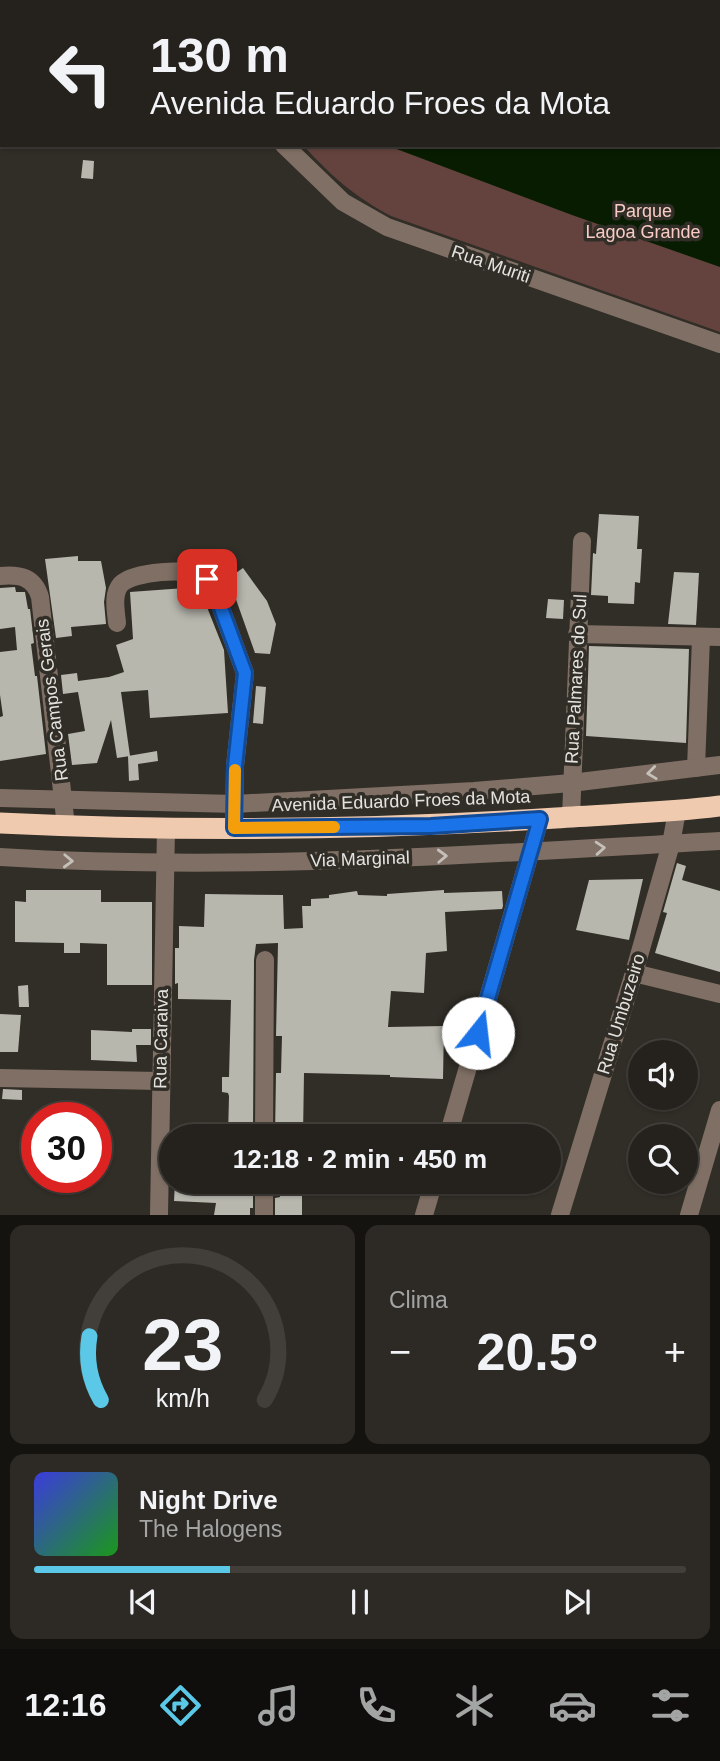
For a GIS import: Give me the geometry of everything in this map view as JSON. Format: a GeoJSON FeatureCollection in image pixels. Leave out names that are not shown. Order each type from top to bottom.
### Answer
{"type":"FeatureCollection","features":[{"type":"Feature","properties":{"kind":"highway","name":"Avenida Eduardo Froes da Mota"},"geometry":{"type":"LineString","coordinates":[[0,823],[166,828],[431,826],[720,806]]}},
{"type":"Feature","properties":{"kind":"street","name":"Rua Muriti"},"geometry":{"type":"LineString","coordinates":[[286,147],[343,202],[387,227],[720,344]]}},
{"type":"Feature","properties":{"kind":"street","name":"Rua Palmares do Sul"},"geometry":{"type":"LineString","coordinates":[[571,817],[582,541]]}},
{"type":"Feature","properties":{"kind":"street"},"geometry":{"type":"LineString","coordinates":[[117,623],[115,597],[121,585],[140,575],[181,572],[200,575],[207,579],[214,589],[245,673],[235,766],[234,828]]}},
{"type":"Feature","properties":{"kind":"street","name":"Rua Campos Gerais"},"geometry":{"type":"LineString","coordinates":[[0,576],[14,575],[29,579],[34,583],[40,597],[66,825]]}},
{"type":"Feature","properties":{"kind":"street"},"geometry":{"type":"LineString","coordinates":[[577,634],[720,637]]}},
{"type":"Feature","properties":{"kind":"street"},"geometry":{"type":"LineString","coordinates":[[696,768],[701,638]]}},
{"type":"Feature","properties":{"kind":"street"},"geometry":{"type":"LineString","coordinates":[[0,798],[234,804],[474,791],[571,783],[720,765]]}},
{"type":"Feature","properties":{"kind":"street","name":"Rua Umbuzeiro"},"geometry":{"type":"LineString","coordinates":[[560,1215],[634,973],[671,844],[677,811]]}},
{"type":"Feature","properties":{"kind":"street"},"geometry":{"type":"LineString","coordinates":[[452,1124],[540,819]]}},
{"type":"Feature","properties":{"kind":"street","name":"Rua Caraiva"},"geometry":{"type":"LineString","coordinates":[[159,1215],[166,828]]}},
{"type":"Feature","properties":{"kind":"street","name":"Via Marginal"},"geometry":{"type":"LineString","coordinates":[[0,857],[165,864],[347,860],[532,853],[720,841]]}},
{"type":"Feature","properties":{"kind":"street"},"geometry":{"type":"LineString","coordinates":[[264,1124],[265,960]]}},
{"type":"Feature","properties":{"kind":"street"},"geometry":{"type":"LineString","coordinates":[[634,973],[720,994]]}},
{"type":"Feature","properties":{"kind":"street"},"geometry":{"type":"LineString","coordinates":[[0,1078],[160,1081]]}},
{"type":"Feature","properties":{"kind":"street"},"geometry":{"type":"LineString","coordinates":[[689,1215],[720,1110]]}},
{"type":"Feature","properties":{"kind":"street"},"geometry":{"type":"LineString","coordinates":[[264,1194],[264,1215]]}},
{"type":"Feature","properties":{"kind":"street"},"geometry":{"type":"LineString","coordinates":[[424,1215],[430,1194]]}},
{"type":"Feature","properties":{"kind":"green space","name":"Parque Lagoa Grande"},"geometry":{"type":"Polygon","coordinates":[[[305,147],[720,147],[720,332],[391,216],[344,185],[305,147]]]}},
{"type":"Feature","properties":{"kind":"shaded area"},"geometry":{"type":"Polygon","coordinates":[[[391,147],[720,147],[720,267],[391,147]]]}},
{"type":"Feature","properties":{"kind":"building"},"geometry":{"type":"Polygon","coordinates":[[[83,160],[94,161],[93,179],[81,178],[83,160]]]}},
{"type":"Feature","properties":{"kind":"building"},"geometry":{"type":"Polygon","coordinates":[[[599,514],[639,516],[637,549],[642,549],[640,583],[635,582],[634,604],[608,603],[608,596],[591,595],[593,553],[596,554],[599,514]]]}},
{"type":"Feature","properties":{"kind":"building"},"geometry":{"type":"Polygon","coordinates":[[[78,556],[78,561],[101,561],[106,588],[106,624],[71,627],[72,636],[56,638],[45,559],[78,556]]]}},
{"type":"Feature","properties":{"kind":"building"},"geometry":{"type":"Polygon","coordinates":[[[243,568],[267,601],[276,624],[270,654],[255,653],[233,591],[233,575],[243,568]]]}},
{"type":"Feature","properties":{"kind":"building"},"geometry":{"type":"Polygon","coordinates":[[[674,572],[699,573],[696,625],[668,624],[674,572]]]}},
{"type":"Feature","properties":{"kind":"building"},"geometry":{"type":"Polygon","coordinates":[[[15,587],[16,592],[25,592],[30,609],[34,643],[31,644],[46,754],[0,761],[0,717],[3,716],[0,652],[17,650],[15,627],[0,629],[0,588],[15,587]]]}},
{"type":"Feature","properties":{"kind":"building"},"geometry":{"type":"Polygon","coordinates":[[[199,587],[224,650],[228,713],[150,718],[148,690],[121,692],[130,756],[117,758],[111,720],[97,763],[72,765],[68,734],[85,731],[78,692],[63,694],[61,675],[77,673],[78,681],[124,672],[116,645],[133,639],[130,592],[199,587]]]}},
{"type":"Feature","properties":{"kind":"building"},"geometry":{"type":"Polygon","coordinates":[[[548,599],[564,600],[563,619],[546,618],[548,599]]]}},
{"type":"Feature","properties":{"kind":"building"},"geometry":{"type":"Polygon","coordinates":[[[589,646],[689,649],[686,743],[586,736],[589,646]]]}},
{"type":"Feature","properties":{"kind":"building"},"geometry":{"type":"Polygon","coordinates":[[[256,686],[266,687],[263,724],[253,723],[256,686]]]}},
{"type":"Feature","properties":{"kind":"building"},"geometry":{"type":"Polygon","coordinates":[[[157,751],[158,761],[138,764],[139,780],[129,781],[128,756],[157,751]]]}},
{"type":"Feature","properties":{"kind":"building"},"geometry":{"type":"Polygon","coordinates":[[[677,863],[686,866],[682,880],[720,891],[720,972],[655,953],[667,913],[663,912],[677,863]]]}},
{"type":"Feature","properties":{"kind":"building"},"geometry":{"type":"Polygon","coordinates":[[[643,879],[629,940],[576,930],[589,880],[643,879]]]}},
{"type":"Feature","properties":{"kind":"building"},"geometry":{"type":"Polygon","coordinates":[[[26,890],[101,890],[101,902],[152,902],[152,985],[107,985],[107,944],[80,943],[80,953],[64,953],[64,943],[15,942],[15,901],[26,902],[26,890]]]}},
{"type":"Feature","properties":{"kind":"building"},"geometry":{"type":"Polygon","coordinates":[[[444,890],[444,893],[502,891],[502,909],[445,912],[447,951],[426,953],[424,993],[391,991],[388,1027],[444,1026],[443,1079],[304,1073],[303,1124],[275,1124],[276,1073],[281,1073],[282,1036],[276,1036],[278,943],[256,944],[253,1124],[228,1124],[229,1096],[228,1093],[222,1092],[222,1077],[229,1077],[231,1000],[178,999],[178,983],[175,984],[175,948],[179,948],[179,926],[204,927],[205,894],[283,895],[284,929],[303,928],[302,906],[311,906],[311,899],[357,891],[358,895],[444,890]]]}},
{"type":"Feature","properties":{"kind":"building"},"geometry":{"type":"Polygon","coordinates":[[[28,985],[29,1007],[19,1007],[18,986],[28,985]]]}},
{"type":"Feature","properties":{"kind":"building"},"geometry":{"type":"Polygon","coordinates":[[[0,1014],[21,1015],[18,1052],[0,1052],[0,1014]]]}},
{"type":"Feature","properties":{"kind":"building"},"geometry":{"type":"Polygon","coordinates":[[[132,1029],[151,1029],[151,1045],[136,1045],[137,1062],[91,1060],[91,1030],[132,1032],[132,1029]]]}},
{"type":"Feature","properties":{"kind":"building"},"geometry":{"type":"Polygon","coordinates":[[[3,1089],[22,1090],[22,1100],[2,1099],[3,1089]]]}},
{"type":"Feature","properties":{"kind":"building"},"geometry":{"type":"Polygon","coordinates":[[[174,1194],[253,1194],[253,1208],[250,1208],[250,1215],[214,1215],[216,1203],[174,1201],[174,1194]]]}},
{"type":"Feature","properties":{"kind":"building"},"geometry":{"type":"Polygon","coordinates":[[[280,1194],[302,1194],[302,1215],[275,1215],[275,1198],[280,1197],[280,1194]]]}},
{"type":"Feature","properties":{"kind":"slow traffic"},"geometry":{"type":"LineString","coordinates":[[235,770],[234,828],[334,827]]}},
{"type":"Feature","properties":{"kind":"route"},"geometry":{"type":"LineString","coordinates":[[207,579],[214,589],[246,682],[238,728],[234,828],[431,826],[540,819],[478,1033]]}}]}
